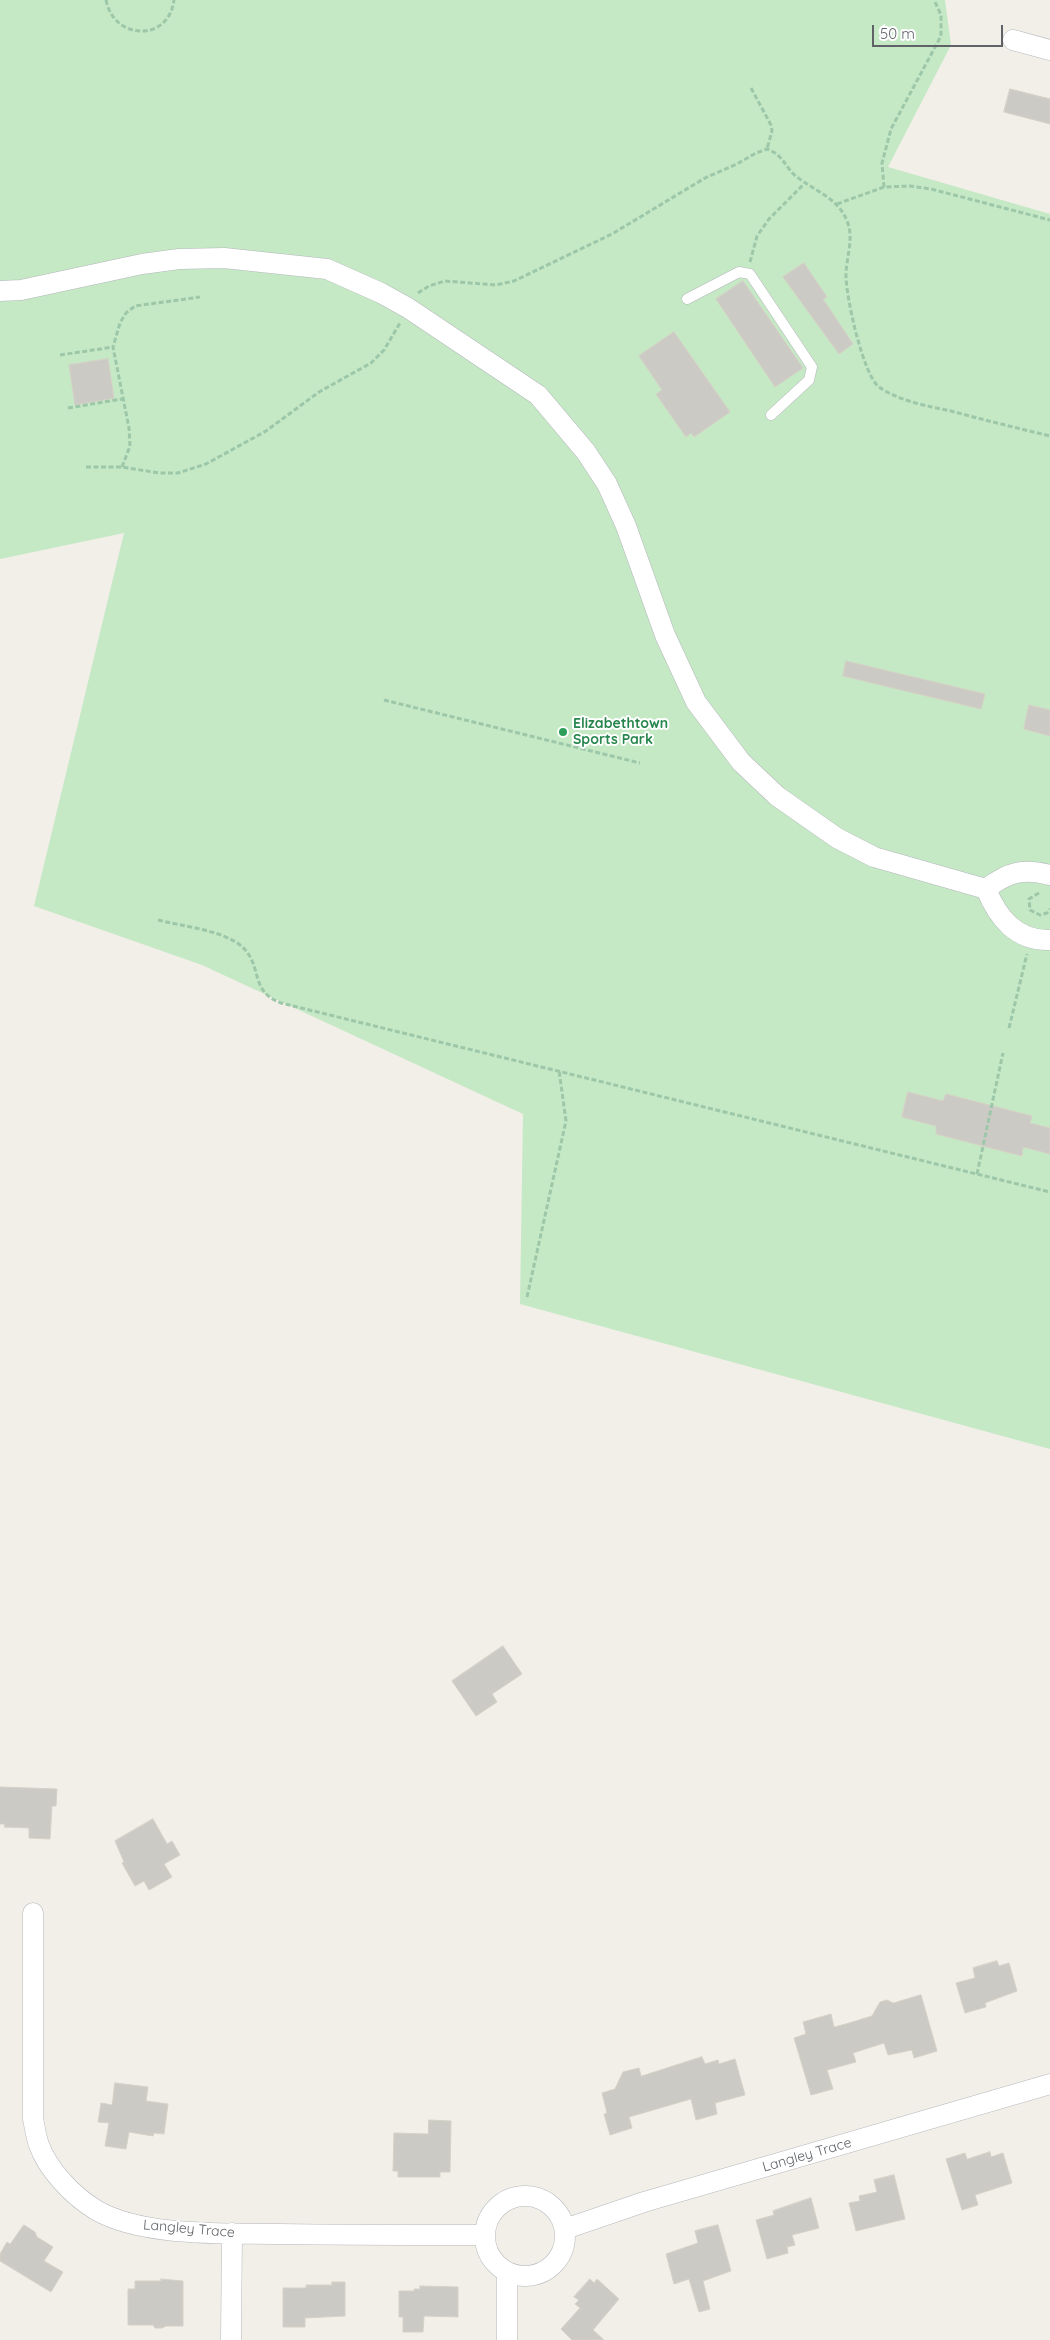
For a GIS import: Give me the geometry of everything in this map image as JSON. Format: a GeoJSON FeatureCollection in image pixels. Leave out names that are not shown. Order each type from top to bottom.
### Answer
{"type":"FeatureCollection","features":[{"type":"Feature","properties":{"kind":"street"},"geometry":{"type":"LineString","coordinates":[[1013,40],[1050,50]]}},
{"type":"Feature","properties":{"kind":"street"},"geometry":{"type":"LineString","coordinates":[[0,291],[21,290],[142,264],[179,259],[224,258],[327,269],[381,293],[408,308],[538,394],[586,452],[607,484],[626,526],[665,635],[693,695],[711,724],[741,762],[776,796],[837,838],[874,857],[940,878],[986,889]]}},
{"type":"Feature","properties":{"kind":"street"},"geometry":{"type":"LineString","coordinates":[[986,889],[1002,877],[1023,872],[1037,872],[1050,875]]}},
{"type":"Feature","properties":{"kind":"street"},"geometry":{"type":"LineString","coordinates":[[986,889],[994,909],[1014,931],[1041,940],[1050,940]]}},
{"type":"Feature","properties":{"kind":"street","name":"Langley Trace"},"geometry":{"type":"LineString","coordinates":[[33,1913],[33,2119],[39,2145],[50,2166],[78,2196],[96,2210],[116,2218],[160,2228],[232,2233],[484,2235]]}},
{"type":"Feature","properties":{"kind":"street","name":"Langley Trace"},"geometry":{"type":"LineString","coordinates":[[565,2229],[644,2202],[1050,2084]]}},
{"type":"Feature","properties":{"kind":"street"},"geometry":{"type":"LineString","coordinates":[[529,2196],[542,2199],[553,2206],[565,2229],[565,2242],[561,2254],[549,2268],[532,2276],[519,2277],[507,2273],[490,2257],[484,2235],[487,2222],[494,2210],[504,2202],[516,2197],[529,2196]]}},
{"type":"Feature","properties":{"kind":"street"},"geometry":{"type":"LineString","coordinates":[[230,2340],[232,2233]]}},
{"type":"Feature","properties":{"kind":"street"},"geometry":{"type":"LineString","coordinates":[[507,2273],[507,2340]]}},
{"type":"Feature","properties":{"kind":"lane"},"geometry":{"type":"LineString","coordinates":[[687,299],[739,272],[750,274],[812,367],[810,380],[771,415]]}},
{"type":"Feature","properties":{"kind":"path"},"geometry":{"type":"LineString","coordinates":[[106,0],[113,19],[121,26],[142,32],[153,29],[163,23],[170,14],[174,0]]}},
{"type":"Feature","properties":{"kind":"path"},"geometry":{"type":"LineString","coordinates":[[884,188],[882,163],[891,129],[941,36],[941,15],[934,0]]}},
{"type":"Feature","properties":{"kind":"path"},"geometry":{"type":"LineString","coordinates":[[413,300],[418,293],[429,286],[445,281],[496,285],[514,281],[612,234],[705,178],[767,149],[772,131],[751,88]]}},
{"type":"Feature","properties":{"kind":"path"},"geometry":{"type":"LineString","coordinates":[[767,149],[783,157],[792,173],[837,204],[847,221],[851,235],[846,273],[846,293],[864,362],[869,375],[878,386],[897,397],[1050,436]]}},
{"type":"Feature","properties":{"kind":"path"},"geometry":{"type":"LineString","coordinates":[[750,262],[757,236],[769,219],[805,183]]}},
{"type":"Feature","properties":{"kind":"path"},"geometry":{"type":"LineString","coordinates":[[837,204],[884,188],[910,186],[932,189],[1050,220]]}},
{"type":"Feature","properties":{"kind":"path"},"geometry":{"type":"LineString","coordinates":[[122,467],[130,446],[129,428],[113,347],[120,323],[126,313],[135,306],[200,297]]}},
{"type":"Feature","properties":{"kind":"path"},"geometry":{"type":"LineString","coordinates":[[86,467],[122,467],[159,473],[178,472],[206,464],[235,450],[266,431],[319,392],[370,363],[384,350],[400,322]]}},
{"type":"Feature","properties":{"kind":"path"},"geometry":{"type":"LineString","coordinates":[[60,355],[113,347]]}},
{"type":"Feature","properties":{"kind":"path"},"geometry":{"type":"LineString","coordinates":[[68,408],[122,399]]}},
{"type":"Feature","properties":{"kind":"path"},"geometry":{"type":"LineString","coordinates":[[384,700],[640,763]]}},
{"type":"Feature","properties":{"kind":"path"},"geometry":{"type":"LineString","coordinates":[[1037,893],[1029,900],[1030,910],[1040,915],[1050,909]]}},
{"type":"Feature","properties":{"kind":"path"},"geometry":{"type":"LineString","coordinates":[[158,920],[225,937],[240,945],[251,956],[261,989],[269,998],[433,1041],[558,1070],[1050,1192]]}},
{"type":"Feature","properties":{"kind":"path"},"geometry":{"type":"LineString","coordinates":[[1010,1028],[1028,949]]}},
{"type":"Feature","properties":{"kind":"path"},"geometry":{"type":"LineString","coordinates":[[977,1174],[1003,1053]]}},
{"type":"Feature","properties":{"kind":"path"},"geometry":{"type":"LineString","coordinates":[[527,1297],[566,1121],[566,1109],[558,1070]]}},
{"type":"Feature","properties":{"kind":"green space","name":"Elizabethtown Sports Park"},"geometry":{"type":"Polygon","coordinates":[[[0,0],[945,0],[951,45],[888,167],[1050,214],[1050,1449],[520,1304],[523,1114],[202,965],[34,906],[124,533],[0,559],[0,0]]]}},
{"type":"Feature","properties":{"kind":"building"},"geometry":{"type":"Polygon","coordinates":[[[1010,89],[1050,99],[1050,124],[1004,112],[1010,89]]]}},
{"type":"Feature","properties":{"kind":"building"},"geometry":{"type":"Polygon","coordinates":[[[804,263],[827,297],[823,299],[853,344],[839,354],[783,277],[804,263]]]}},
{"type":"Feature","properties":{"kind":"building"},"geometry":{"type":"Polygon","coordinates":[[[743,281],[803,368],[775,387],[716,299],[743,281]]]}},
{"type":"Feature","properties":{"kind":"building"},"geometry":{"type":"Polygon","coordinates":[[[674,332],[730,412],[694,437],[691,433],[686,437],[656,394],[662,390],[639,356],[674,332]]]}},
{"type":"Feature","properties":{"kind":"building"},"geometry":{"type":"Polygon","coordinates":[[[108,359],[114,398],[75,405],[69,365],[108,359]]]}},
{"type":"Feature","properties":{"kind":"building"},"geometry":{"type":"Polygon","coordinates":[[[846,661],[985,694],[981,709],[843,676],[846,661]]]}},
{"type":"Feature","properties":{"kind":"building"},"geometry":{"type":"Polygon","coordinates":[[[1029,705],[1050,710],[1050,736],[1024,729],[1029,705]]]}},
{"type":"Feature","properties":{"kind":"building"},"geometry":{"type":"Polygon","coordinates":[[[908,1092],[943,1101],[946,1094],[1032,1116],[1030,1123],[1050,1128],[1050,1154],[1023,1147],[1022,1156],[936,1134],[936,1126],[902,1117],[908,1092]]]}},
{"type":"Feature","properties":{"kind":"building"},"geometry":{"type":"Polygon","coordinates":[[[503,1646],[522,1674],[492,1694],[497,1702],[476,1716],[452,1681],[503,1646]]]}},
{"type":"Feature","properties":{"kind":"building"},"geometry":{"type":"Polygon","coordinates":[[[0,1787],[57,1789],[56,1806],[52,1806],[50,1839],[29,1838],[29,1828],[4,1827],[5,1824],[0,1824],[0,1787]]]}},
{"type":"Feature","properties":{"kind":"building"},"geometry":{"type":"Polygon","coordinates":[[[153,1819],[167,1844],[172,1841],[180,1855],[164,1864],[172,1877],[149,1890],[144,1881],[135,1886],[122,1863],[124,1862],[115,1841],[153,1819]]]}},
{"type":"Feature","properties":{"kind":"building"},"geometry":{"type":"Polygon","coordinates":[[[997,1961],[999,1966],[1009,1963],[1017,1991],[985,2003],[986,2007],[965,2013],[956,1983],[975,1978],[973,1968],[997,1961]]]}},
{"type":"Feature","properties":{"kind":"building"},"geometry":{"type":"Polygon","coordinates":[[[921,1995],[937,2051],[914,2058],[912,2050],[888,2055],[884,2043],[853,2053],[856,2062],[827,2070],[833,2089],[811,2095],[794,2038],[806,2034],[803,2022],[831,2014],[834,2027],[872,2016],[880,2002],[887,2000],[893,2003],[921,1995]]]}},
{"type":"Feature","properties":{"kind":"building"},"geometry":{"type":"Polygon","coordinates":[[[702,2057],[705,2064],[718,2060],[719,2064],[735,2059],[745,2095],[715,2103],[717,2114],[696,2120],[691,2099],[629,2117],[632,2128],[610,2135],[604,2114],[607,2113],[602,2093],[615,2089],[623,2072],[639,2068],[641,2076],[702,2057]]]}},
{"type":"Feature","properties":{"kind":"building"},"geometry":{"type":"Polygon","coordinates":[[[115,2083],[148,2087],[146,2101],[168,2104],[164,2134],[154,2133],[153,2136],[129,2132],[126,2149],[105,2146],[109,2123],[98,2122],[101,2103],[112,2105],[115,2083]]]}},
{"type":"Feature","properties":{"kind":"building"},"geometry":{"type":"Polygon","coordinates":[[[429,2120],[451,2121],[450,2172],[440,2172],[440,2177],[398,2177],[398,2171],[393,2171],[394,2133],[428,2134],[429,2120]]]}},
{"type":"Feature","properties":{"kind":"building"},"geometry":{"type":"Polygon","coordinates":[[[990,2152],[991,2157],[1003,2153],[1012,2183],[975,2195],[978,2205],[962,2210],[946,2159],[965,2153],[967,2159],[990,2152]]]}},
{"type":"Feature","properties":{"kind":"building"},"geometry":{"type":"Polygon","coordinates":[[[894,2175],[905,2219],[856,2231],[849,2203],[860,2201],[859,2196],[877,2192],[874,2180],[894,2175]]]}},
{"type":"Feature","properties":{"kind":"building"},"geometry":{"type":"Polygon","coordinates":[[[811,2198],[819,2228],[792,2235],[795,2245],[787,2247],[788,2253],[767,2259],[756,2220],[774,2215],[773,2211],[811,2198]]]}},
{"type":"Feature","properties":{"kind":"building"},"geometry":{"type":"Polygon","coordinates":[[[24,2225],[35,2232],[37,2237],[53,2247],[44,2261],[63,2272],[51,2292],[0,2261],[0,2254],[7,2242],[10,2244],[24,2225]]]}},
{"type":"Feature","properties":{"kind":"building"},"geometry":{"type":"Polygon","coordinates":[[[718,2225],[731,2271],[703,2281],[710,2309],[699,2312],[689,2279],[674,2284],[666,2254],[698,2243],[695,2231],[718,2225]]]}},
{"type":"Feature","properties":{"kind":"building"},"geometry":{"type":"Polygon","coordinates":[[[161,2279],[183,2281],[183,2326],[155,2328],[153,2325],[128,2325],[128,2289],[135,2289],[135,2281],[161,2281],[161,2279]]]}},
{"type":"Feature","properties":{"kind":"building"},"geometry":{"type":"Polygon","coordinates":[[[590,2279],[594,2283],[597,2279],[619,2299],[593,2330],[604,2340],[572,2340],[561,2329],[580,2308],[575,2304],[579,2300],[574,2297],[590,2279]]]}},
{"type":"Feature","properties":{"kind":"building"},"geometry":{"type":"Polygon","coordinates":[[[332,2282],[345,2282],[345,2316],[305,2318],[305,2327],[283,2327],[283,2288],[306,2288],[306,2285],[332,2285],[332,2282]]]}},
{"type":"Feature","properties":{"kind":"building"},"geometry":{"type":"Polygon","coordinates":[[[420,2286],[458,2287],[458,2317],[424,2316],[423,2332],[403,2332],[403,2317],[399,2317],[399,2291],[414,2291],[414,2289],[420,2289],[420,2286]]]}},
{"type":"Feature","properties":{"kind":"place","name":"Elizabethtown Sports Park"},"geometry":{"type":"Point","coordinates":[563,732]}}]}
